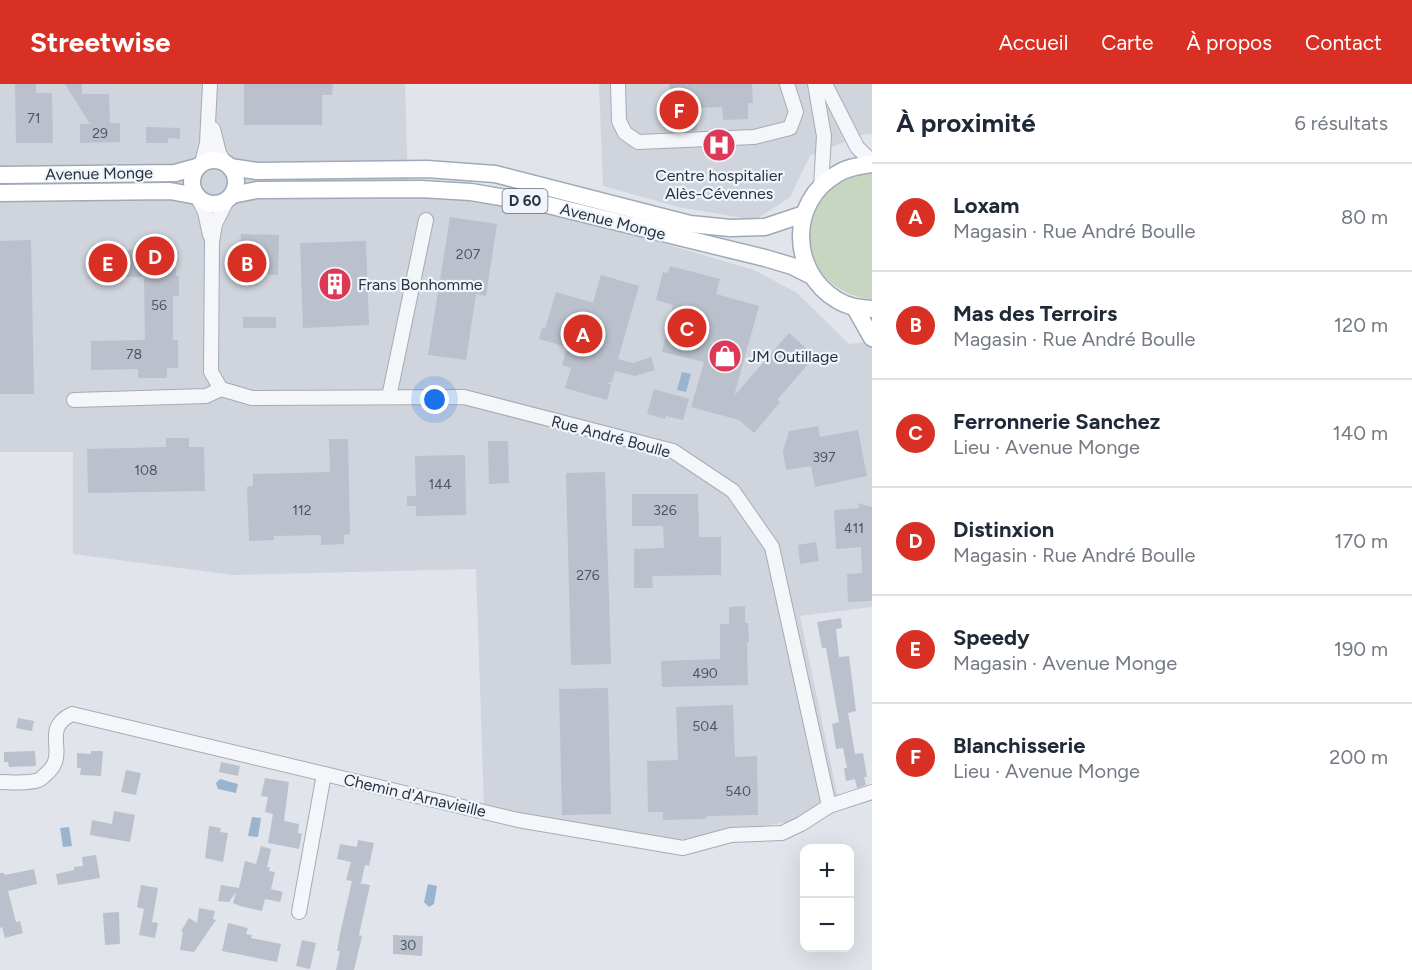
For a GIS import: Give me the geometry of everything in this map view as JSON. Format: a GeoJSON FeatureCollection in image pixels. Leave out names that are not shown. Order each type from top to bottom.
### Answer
{"type":"FeatureCollection","features":[{"type":"Feature","properties":{"kind":"main road"},"geometry":{"type":"LineString","coordinates":[[213,160],[228,165],[236,181],[230,198],[212,204],[198,197],[194,191],[192,179],[200,165],[213,160]]}},
{"type":"Feature","properties":{"kind":"main road"},"geometry":{"type":"LineString","coordinates":[[872,163],[854,166],[837,174],[821,186],[808,204],[800,230],[804,261],[810,275],[822,290],[838,301],[864,309],[872,338]]}},
{"type":"Feature","properties":{"kind":"main road","name":"Avenue Monge"},"geometry":{"type":"LineString","coordinates":[[0,175],[175,173],[200,165]]}},
{"type":"Feature","properties":{"kind":"main road","name":"Avenue Monge"},"geometry":{"type":"LineString","coordinates":[[228,165],[257,171],[427,169],[495,174],[690,224],[730,228],[765,227],[804,214]]}},
{"type":"Feature","properties":{"kind":"main road","name":"Avenue Monge"},"geometry":{"type":"LineString","coordinates":[[230,198],[257,190],[421,189],[471,192],[548,205],[708,244],[792,266],[810,275]]}},
{"type":"Feature","properties":{"kind":"main road","name":"Avenue Monge"},"geometry":{"type":"LineString","coordinates":[[0,193],[170,191],[198,197]]}},
{"type":"Feature","properties":{"kind":"street"},"geometry":{"type":"LineString","coordinates":[[200,165],[207,143],[210,84]]}},
{"type":"Feature","properties":{"kind":"street"},"geometry":{"type":"LineString","coordinates":[[618,84],[619,121],[625,134],[638,142],[754,137],[790,128],[796,112],[787,84]]}},
{"type":"Feature","properties":{"kind":"street"},"geometry":{"type":"LineString","coordinates":[[815,84],[824,136],[821,186]]}},
{"type":"Feature","properties":{"kind":"street"},"geometry":{"type":"LineString","coordinates":[[825,84],[857,147],[872,163]]}},
{"type":"Feature","properties":{"kind":"street"},"geometry":{"type":"LineString","coordinates":[[210,110],[215,142],[228,165]]}},
{"type":"Feature","properties":{"kind":"street"},"geometry":{"type":"LineString","coordinates":[[198,197],[205,212],[212,242]]}},
{"type":"Feature","properties":{"kind":"street"},"geometry":{"type":"LineString","coordinates":[[74,400],[206,396],[221,389],[211,372],[212,242],[215,224],[230,198]]}},
{"type":"Feature","properties":{"kind":"street"},"geometry":{"type":"LineString","coordinates":[[389,398],[426,220]]}},
{"type":"Feature","properties":{"kind":"street","name":"Rue André Boulle"},"geometry":{"type":"LineString","coordinates":[[221,389],[252,398],[464,397],[673,451],[733,490],[772,547],[830,806]]}},
{"type":"Feature","properties":{"kind":"street","name":"Chemin d'Arnavieille"},"geometry":{"type":"LineString","coordinates":[[0,782],[39,780],[50,771],[57,760],[55,729],[63,718],[72,714],[518,820],[683,848],[731,835],[782,833],[830,806],[872,792]]}},
{"type":"Feature","properties":{"kind":"street"},"geometry":{"type":"LineString","coordinates":[[299,912],[324,774]]}},
{"type":"Feature","properties":{"kind":"shaded area"},"geometry":{"type":"Polygon","coordinates":[[[0,84],[405,84],[408,191],[564,214],[754,270],[797,293],[849,344],[872,341],[872,607],[800,616],[838,798],[792,821],[674,841],[484,807],[476,569],[233,575],[73,554],[73,452],[0,452],[0,84]]]}},
{"type":"Feature","properties":{"kind":"shaded area","name":"Centre hospitalier Alès-Cévennes"},"geometry":{"type":"Polygon","coordinates":[[[599,84],[872,84],[872,134],[864,134],[810,156],[790,197],[755,220],[678,207],[603,186],[599,84]]]}},
{"type":"Feature","properties":{"kind":"green space"},"geometry":{"type":"Polygon","coordinates":[[[872,172],[872,299],[869,299],[849,293],[832,283],[819,269],[811,253],[808,236],[810,218],[818,200],[833,185],[846,177],[872,172]]]}},
{"type":"Feature","properties":{"kind":"water"},"geometry":{"type":"Polygon","coordinates":[[[682,372],[691,374],[686,392],[677,390],[682,372]]]}},
{"type":"Feature","properties":{"kind":"water"},"geometry":{"type":"Polygon","coordinates":[[[220,779],[238,784],[236,793],[218,789],[216,783],[220,779]]]}},
{"type":"Feature","properties":{"kind":"water"},"geometry":{"type":"Polygon","coordinates":[[[252,817],[261,818],[258,837],[248,836],[252,817]]]}},
{"type":"Feature","properties":{"kind":"water"},"geometry":{"type":"Polygon","coordinates":[[[69,827],[72,846],[63,847],[60,828],[69,827]]]}},
{"type":"Feature","properties":{"kind":"water"},"geometry":{"type":"Polygon","coordinates":[[[428,884],[437,886],[434,904],[429,907],[424,902],[428,884]]]}},
{"type":"Feature","properties":{"kind":"building"},"geometry":{"type":"Polygon","coordinates":[[[15,84],[36,84],[36,93],[52,93],[53,143],[16,143],[15,84]]]}},
{"type":"Feature","properties":{"kind":"building"},"geometry":{"type":"Polygon","coordinates":[[[65,84],[82,84],[82,94],[109,94],[110,123],[120,123],[120,142],[80,143],[80,124],[90,124],[65,84]]]}},
{"type":"Feature","properties":{"kind":"building"},"geometry":{"type":"Polygon","coordinates":[[[244,84],[333,84],[332,95],[322,95],[322,125],[244,125],[244,84]]]}},
{"type":"Feature","properties":{"kind":"building"},"geometry":{"type":"Polygon","coordinates":[[[669,84],[752,84],[753,103],[748,103],[748,119],[723,120],[722,107],[697,108],[697,130],[670,132],[670,129],[665,129],[665,112],[670,112],[669,84]]]}},
{"type":"Feature","properties":{"kind":"building"},"geometry":{"type":"Polygon","coordinates":[[[146,127],[180,128],[180,139],[168,138],[168,143],[146,143],[146,127]]]}},
{"type":"Feature","properties":{"kind":"building"},"geometry":{"type":"Polygon","coordinates":[[[450,217],[497,224],[486,296],[476,294],[466,360],[428,355],[450,217]]]}},
{"type":"Feature","properties":{"kind":"building"},"geometry":{"type":"Polygon","coordinates":[[[241,234],[279,235],[278,275],[240,274],[241,234]]]}},
{"type":"Feature","properties":{"kind":"building"},"geometry":{"type":"Polygon","coordinates":[[[31,240],[34,394],[0,394],[0,241],[31,240]]]}},
{"type":"Feature","properties":{"kind":"building","name":"Frans Bonhomme"},"geometry":{"type":"Polygon","coordinates":[[[366,241],[369,325],[303,328],[300,243],[366,241]]]}},
{"type":"Feature","properties":{"kind":"building"},"geometry":{"type":"Polygon","coordinates":[[[165,249],[166,269],[176,268],[176,276],[179,276],[179,296],[173,296],[173,340],[178,340],[178,368],[167,368],[167,378],[138,378],[138,369],[91,370],[91,341],[145,340],[144,277],[94,277],[93,251],[165,249]]]}},
{"type":"Feature","properties":{"kind":"building"},"geometry":{"type":"Polygon","coordinates":[[[670,266],[720,279],[716,294],[759,306],[734,396],[789,333],[815,356],[777,400],[780,402],[754,433],[739,420],[691,407],[704,362],[662,352],[673,305],[656,300],[663,272],[668,273],[670,266]]]}},
{"type":"Feature","properties":{"kind":"building"},"geometry":{"type":"Polygon","coordinates":[[[601,275],[639,286],[618,359],[633,363],[651,357],[655,370],[635,376],[615,371],[612,382],[607,383],[611,385],[607,400],[565,388],[571,368],[562,365],[567,347],[539,339],[542,328],[545,329],[556,292],[593,303],[601,275]]]}},
{"type":"Feature","properties":{"kind":"building"},"geometry":{"type":"Polygon","coordinates":[[[243,317],[276,317],[276,328],[243,328],[243,317]]]}},
{"type":"Feature","properties":{"kind":"building"},"geometry":{"type":"Polygon","coordinates":[[[654,389],[689,399],[683,420],[666,416],[665,419],[647,414],[654,389]]]}},
{"type":"Feature","properties":{"kind":"building"},"geometry":{"type":"Polygon","coordinates":[[[818,426],[820,437],[858,430],[867,476],[815,487],[811,466],[786,470],[783,451],[789,431],[818,426]]]}},
{"type":"Feature","properties":{"kind":"building"},"geometry":{"type":"Polygon","coordinates":[[[166,438],[189,438],[189,447],[204,447],[205,491],[88,493],[87,449],[166,447],[166,438]]]}},
{"type":"Feature","properties":{"kind":"building"},"geometry":{"type":"Polygon","coordinates":[[[329,439],[348,439],[350,534],[344,535],[344,544],[321,545],[321,535],[274,536],[274,540],[249,541],[247,487],[253,486],[253,474],[330,472],[329,439]]]}},
{"type":"Feature","properties":{"kind":"building"},"geometry":{"type":"Polygon","coordinates":[[[488,441],[508,441],[509,483],[489,484],[488,441]]]}},
{"type":"Feature","properties":{"kind":"building"},"geometry":{"type":"Polygon","coordinates":[[[465,455],[466,515],[416,516],[416,506],[407,506],[407,496],[416,496],[415,456],[465,455]]]}},
{"type":"Feature","properties":{"kind":"building"},"geometry":{"type":"Polygon","coordinates":[[[605,472],[611,664],[571,665],[566,473],[605,472]]]}},
{"type":"Feature","properties":{"kind":"building"},"geometry":{"type":"Polygon","coordinates":[[[632,494],[698,494],[699,537],[721,537],[721,575],[652,576],[653,588],[634,588],[634,549],[664,548],[663,526],[632,526],[632,494]]]}},
{"type":"Feature","properties":{"kind":"building"},"geometry":{"type":"Polygon","coordinates":[[[858,503],[872,507],[872,601],[848,602],[847,574],[862,573],[861,547],[836,549],[834,510],[859,508],[858,503]]]}},
{"type":"Feature","properties":{"kind":"building"},"geometry":{"type":"Polygon","coordinates":[[[816,542],[819,561],[800,564],[798,545],[816,542]]]}},
{"type":"Feature","properties":{"kind":"building"},"geometry":{"type":"Polygon","coordinates":[[[745,606],[745,623],[748,623],[749,642],[747,642],[748,685],[662,687],[661,661],[720,659],[720,624],[729,624],[729,607],[745,606]]]}},
{"type":"Feature","properties":{"kind":"building"},"geometry":{"type":"Polygon","coordinates":[[[841,618],[842,628],[836,629],[839,657],[849,656],[856,711],[848,713],[855,754],[863,753],[867,777],[864,777],[866,785],[857,788],[855,779],[846,781],[844,768],[847,768],[843,748],[836,749],[832,724],[839,722],[826,648],[822,648],[817,622],[841,618]]]}},
{"type":"Feature","properties":{"kind":"building"},"geometry":{"type":"Polygon","coordinates":[[[608,688],[611,814],[562,815],[559,689],[608,688]]]}},
{"type":"Feature","properties":{"kind":"building"},"geometry":{"type":"Polygon","coordinates":[[[733,705],[735,757],[757,756],[758,815],[663,820],[663,812],[648,812],[647,761],[678,760],[676,707],[733,705]]]}},
{"type":"Feature","properties":{"kind":"building"},"geometry":{"type":"Polygon","coordinates":[[[18,718],[34,721],[32,731],[16,728],[18,718]]]}},
{"type":"Feature","properties":{"kind":"building"},"geometry":{"type":"Polygon","coordinates":[[[35,751],[36,766],[9,767],[8,762],[4,762],[4,752],[35,751]]]}},
{"type":"Feature","properties":{"kind":"building"},"geometry":{"type":"Polygon","coordinates":[[[91,751],[103,751],[101,776],[80,775],[81,768],[77,768],[77,753],[91,754],[91,751]]]}},
{"type":"Feature","properties":{"kind":"building"},"geometry":{"type":"Polygon","coordinates":[[[221,762],[240,766],[238,776],[219,772],[221,762]]]}},
{"type":"Feature","properties":{"kind":"building"},"geometry":{"type":"Polygon","coordinates":[[[126,770],[141,773],[136,795],[121,792],[126,770]]]}},
{"type":"Feature","properties":{"kind":"building"},"geometry":{"type":"Polygon","coordinates":[[[265,778],[289,782],[284,821],[299,824],[298,833],[302,834],[299,849],[268,843],[273,814],[265,812],[268,797],[261,796],[265,778]]]}},
{"type":"Feature","properties":{"kind":"building"},"geometry":{"type":"Polygon","coordinates":[[[114,811],[135,815],[130,842],[90,835],[92,820],[112,824],[114,811]]]}},
{"type":"Feature","properties":{"kind":"building"},"geometry":{"type":"Polygon","coordinates":[[[209,826],[221,828],[220,832],[228,833],[223,862],[205,858],[209,826]]]}},
{"type":"Feature","properties":{"kind":"building"},"geometry":{"type":"Polygon","coordinates":[[[358,840],[374,843],[369,866],[365,865],[361,883],[357,883],[370,885],[359,935],[362,936],[354,970],[336,970],[340,951],[337,951],[340,934],[352,881],[346,880],[351,862],[337,859],[340,844],[357,847],[358,840]]]}},
{"type":"Feature","properties":{"kind":"building"},"geometry":{"type":"Polygon","coordinates":[[[261,846],[271,849],[267,867],[270,867],[269,871],[275,872],[271,889],[283,892],[280,902],[265,899],[262,911],[240,906],[233,903],[236,892],[229,902],[218,901],[221,885],[239,888],[245,861],[256,864],[261,846]]]}},
{"type":"Feature","properties":{"kind":"building"},"geometry":{"type":"Polygon","coordinates":[[[96,855],[100,878],[58,885],[56,874],[83,866],[82,857],[96,855]]]}},
{"type":"Feature","properties":{"kind":"building"},"geometry":{"type":"Polygon","coordinates":[[[34,869],[37,884],[8,891],[16,922],[20,921],[23,933],[5,938],[2,927],[0,928],[0,873],[5,875],[34,869]]]}},
{"type":"Feature","properties":{"kind":"building"},"geometry":{"type":"Polygon","coordinates":[[[141,885],[158,888],[152,922],[158,923],[155,938],[139,935],[144,909],[137,907],[141,885]]]}},
{"type":"Feature","properties":{"kind":"building"},"geometry":{"type":"Polygon","coordinates":[[[199,908],[215,911],[213,919],[216,920],[194,952],[180,950],[183,932],[181,931],[189,918],[197,923],[199,908]]]}},
{"type":"Feature","properties":{"kind":"building"},"geometry":{"type":"Polygon","coordinates":[[[119,912],[120,944],[105,945],[103,913],[119,912]]]}},
{"type":"Feature","properties":{"kind":"building"},"geometry":{"type":"Polygon","coordinates":[[[228,923],[248,928],[246,934],[252,935],[251,938],[281,944],[277,962],[222,951],[228,923]]]}},
{"type":"Feature","properties":{"kind":"building"},"geometry":{"type":"Polygon","coordinates":[[[393,935],[423,936],[422,956],[393,954],[393,935]]]}},
{"type":"Feature","properties":{"kind":"building"},"geometry":{"type":"Polygon","coordinates":[[[302,940],[316,943],[310,969],[296,966],[302,940]]]}},
{"type":"Feature","properties":{"kind":"place","name":"Blanchisserie"},"geometry":{"type":"Point","coordinates":[679,110]}},
{"type":"Feature","properties":{"kind":"place","name":"Centre hospitalier Alès-Cévennes"},"geometry":{"type":"Point","coordinates":[719,145]}},
{"type":"Feature","properties":{"kind":"place","name":"Distinxion"},"geometry":{"type":"Point","coordinates":[155,256]}},
{"type":"Feature","properties":{"kind":"place","name":"Speedy"},"geometry":{"type":"Point","coordinates":[108,263]}},
{"type":"Feature","properties":{"kind":"place","name":"Mas des Terroirs"},"geometry":{"type":"Point","coordinates":[247,263]}},
{"type":"Feature","properties":{"kind":"place","name":"Frans Bonhomme"},"geometry":{"type":"Point","coordinates":[335,284]}},
{"type":"Feature","properties":{"kind":"place","name":"Ferronnerie Sanchez"},"geometry":{"type":"Point","coordinates":[687,328]}},
{"type":"Feature","properties":{"kind":"place","name":"Loxam"},"geometry":{"type":"Point","coordinates":[583,334]}},
{"type":"Feature","properties":{"kind":"place","name":"JM Outillage"},"geometry":{"type":"Point","coordinates":[725,356]}}]}
